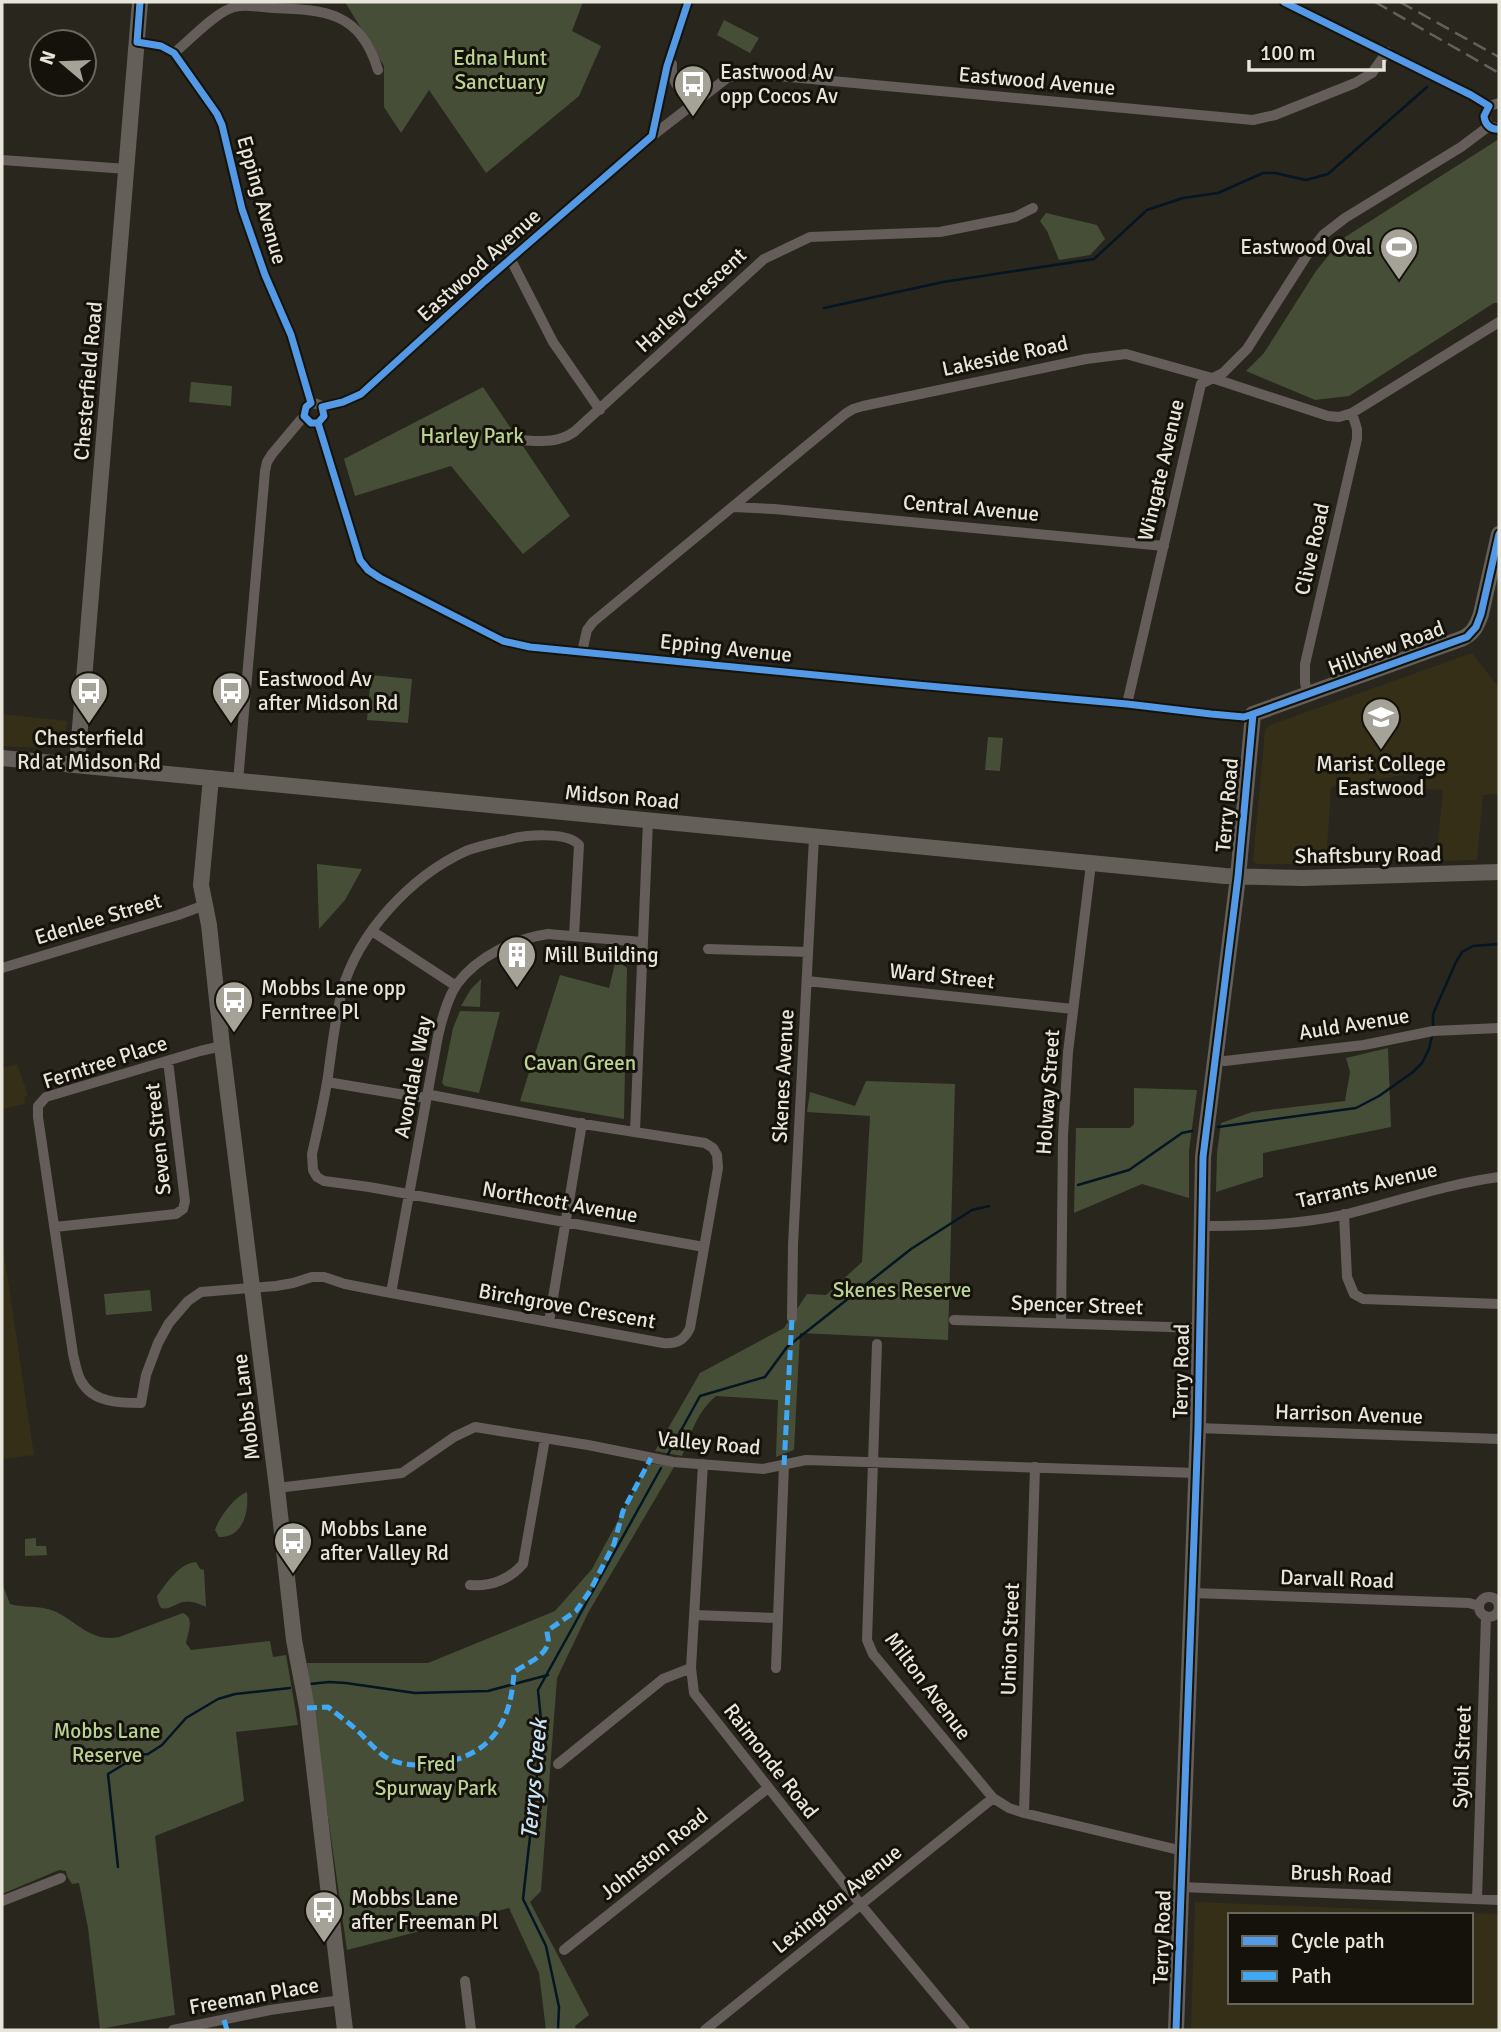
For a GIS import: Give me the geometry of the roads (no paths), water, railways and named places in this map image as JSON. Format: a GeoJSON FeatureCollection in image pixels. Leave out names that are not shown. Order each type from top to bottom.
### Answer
{"type":"FeatureCollection","features":[{"type":"Feature","properties":{"kind":"street","name":"Chesterfield Road"},"geometry":{"type":"LineString","coordinates":[[77,764],[140,2]]}},
{"type":"Feature","properties":{"kind":"street"},"geometry":{"type":"LineString","coordinates":[[652,136],[667,66],[688,2]]}},
{"type":"Feature","properties":{"kind":"street"},"geometry":{"type":"LineString","coordinates":[[1284,2],[1494,105],[1484,116],[1494,128]]}},
{"type":"Feature","properties":{"kind":"street"},"geometry":{"type":"LineString","coordinates":[[137,43],[161,46],[174,54],[222,12],[234,7],[305,9],[324,12],[351,25],[364,38],[378,70]]}},
{"type":"Feature","properties":{"kind":"street"},"geometry":{"type":"LineString","coordinates":[[674,43],[671,73],[676,85],[695,96],[709,92]]}},
{"type":"Feature","properties":{"kind":"street","name":"Eastwood Avenue"},"geometry":{"type":"LineString","coordinates":[[317,405],[343,402],[361,394],[510,258],[652,136],[727,78],[736,75],[757,74],[1253,120],[1275,116],[1356,83],[1372,73],[1387,52]]}},
{"type":"Feature","properties":{"kind":"street","name":"Epping Avenue"},"geometry":{"type":"LineString","coordinates":[[174,54],[222,125],[242,209],[265,275],[317,405]]}},
{"type":"Feature","properties":{"kind":"street","name":"Wingate Avenue"},"geometry":{"type":"LineString","coordinates":[[1128,704],[1201,384],[1223,373],[1247,349],[1307,255],[1324,235],[1345,218],[1494,128]]}},
{"type":"Feature","properties":{"kind":"street"},"geometry":{"type":"LineString","coordinates":[[2,160],[127,169]]}},
{"type":"Feature","properties":{"kind":"street","name":"Harley Crescent"},"geometry":{"type":"LineString","coordinates":[[519,440],[563,440],[600,410],[772,254],[810,237],[940,232],[1015,217],[1033,208]]}},
{"type":"Feature","properties":{"kind":"street"},"geometry":{"type":"LineString","coordinates":[[510,258],[553,342],[600,410]]}},
{"type":"Feature","properties":{"kind":"street"},"geometry":{"type":"LineString","coordinates":[[1352,413],[1499,322]]}},
{"type":"Feature","properties":{"kind":"street","name":"Lakeside Road"},"geometry":{"type":"LineString","coordinates":[[582,652],[587,629],[593,622],[853,409],[1114,354],[1138,356],[1328,416],[1339,417],[1352,413]]}},
{"type":"Feature","properties":{"kind":"street"},"geometry":{"type":"LineString","coordinates":[[238,780],[265,471],[272,454],[304,416],[306,407],[317,405],[324,416],[318,423],[311,423],[304,416]]}},
{"type":"Feature","properties":{"kind":"street","name":"Clive Road"},"geometry":{"type":"LineString","coordinates":[[1307,695],[1304,673],[1357,439],[1352,413]]}},
{"type":"Feature","properties":{"kind":"street","name":"Epping Avenue"},"geometry":{"type":"LineString","coordinates":[[318,423],[360,560],[368,570],[503,641],[530,647],[904,684],[1244,717],[1253,714]]}},
{"type":"Feature","properties":{"kind":"street"},"geometry":{"type":"LineString","coordinates":[[755,489],[774,509]]}},
{"type":"Feature","properties":{"kind":"street","name":"Central Avenue"},"geometry":{"type":"LineString","coordinates":[[733,507],[1164,546]]}},
{"type":"Feature","properties":{"kind":"street","name":"Hillview Road"},"geometry":{"type":"LineString","coordinates":[[1253,714],[1471,634],[1481,614],[1499,534]]}},
{"type":"Feature","properties":{"kind":"street","name":"Terry Road"},"geometry":{"type":"LineString","coordinates":[[1176,2030],[1193,1593],[1203,1157],[1238,877],[1253,714]]}},
{"type":"Feature","properties":{"kind":"street","name":"Midson Road"},"geometry":{"type":"LineString","coordinates":[[2,758],[1238,877]]}},
{"type":"Feature","properties":{"kind":"street","name":"Mobbs Lane"},"geometry":{"type":"LineString","coordinates":[[211,778],[201,885],[209,925],[294,1640],[307,1708],[345,2030]]}},
{"type":"Feature","properties":{"kind":"street"},"geometry":{"type":"LineString","coordinates":[[635,1131],[648,821]]}},
{"type":"Feature","properties":{"kind":"street","name":"Skenes Avenue"},"geometry":{"type":"LineString","coordinates":[[792,1318],[793,1245],[814,837]]}},
{"type":"Feature","properties":{"kind":"street"},"geometry":{"type":"LineString","coordinates":[[327,1082],[336,1017],[343,989],[355,960],[372,930],[400,896],[439,866],[468,850],[514,838],[569,838],[579,845],[574,936]]}},
{"type":"Feature","properties":{"kind":"street","name":"Holway Street"},"geometry":{"type":"LineString","coordinates":[[1061,1323],[1063,1135],[1073,1009],[1091,864]]}},
{"type":"Feature","properties":{"kind":"street","name":"Shaftsbury Road"},"geometry":{"type":"LineString","coordinates":[[1238,877],[1499,872]]}},
{"type":"Feature","properties":{"kind":"street","name":"Edenlee Street"},"geometry":{"type":"LineString","coordinates":[[2,968],[205,905]]}},
{"type":"Feature","properties":{"kind":"street"},"geometry":{"type":"LineString","coordinates":[[372,930],[456,986]]}},
{"type":"Feature","properties":{"kind":"street","name":"Avondale Way"},"geometry":{"type":"LineString","coordinates":[[391,1293],[438,1036],[456,986],[479,963],[512,943],[534,936],[548,934],[642,942]]}},
{"type":"Feature","properties":{"kind":"street"},"geometry":{"type":"LineString","coordinates":[[708,949],[808,952]]}},
{"type":"Feature","properties":{"kind":"street","name":"Ward Street"},"geometry":{"type":"LineString","coordinates":[[807,981],[1073,1009]]}},
{"type":"Feature","properties":{"kind":"street","name":"Auld Avenue"},"geometry":{"type":"LineString","coordinates":[[1215,1060],[1227,1061],[1364,1045],[1433,1031],[1499,1028]]}},
{"type":"Feature","properties":{"kind":"street","name":"Ferntree Place"},"geometry":{"type":"LineString","coordinates":[[222,1046],[46,1097],[38,1106],[73,1354],[81,1382],[96,1397],[114,1403],[141,1403],[146,1376],[158,1343],[169,1323],[188,1301],[201,1292],[253,1288]]}},
{"type":"Feature","properties":{"kind":"street","name":"Seven Street"},"geometry":{"type":"LineString","coordinates":[[55,1227],[176,1214],[183,1209],[185,1202],[169,1061]]}},
{"type":"Feature","properties":{"kind":"street","name":"Birchgrove Crescent"},"geometry":{"type":"LineString","coordinates":[[253,1288],[293,1283],[312,1276],[324,1277],[391,1293],[663,1343],[676,1344],[687,1336],[690,1328],[716,1180],[717,1155],[713,1148],[705,1143],[635,1131],[327,1082]]}},
{"type":"Feature","properties":{"kind":"street","name":"Northcott Avenue"},"geometry":{"type":"LineString","coordinates":[[327,1082],[312,1154],[313,1170],[317,1177],[324,1181],[704,1247]]}},
{"type":"Feature","properties":{"kind":"street"},"geometry":{"type":"LineString","coordinates":[[548,1322],[582,1123]]}},
{"type":"Feature","properties":{"kind":"street","name":"Tarrants Avenue"},"geometry":{"type":"LineString","coordinates":[[1201,1226],[1258,1226],[1344,1214],[1464,1182],[1499,1177]]}},
{"type":"Feature","properties":{"kind":"street"},"geometry":{"type":"LineString","coordinates":[[1344,1214],[1347,1277],[1354,1294],[1363,1299],[1499,1304]]}},
{"type":"Feature","properties":{"kind":"street","name":"Spencer Street"},"geometry":{"type":"LineString","coordinates":[[954,1320],[1199,1328]]}},
{"type":"Feature","properties":{"kind":"street","name":"Milton Avenue"},"geometry":{"type":"LineString","coordinates":[[877,1344],[867,1640],[873,1654],[993,1798],[1009,1808],[1183,1851]]}},
{"type":"Feature","properties":{"kind":"street","name":"Valley Road"},"geometry":{"type":"LineString","coordinates":[[277,1488],[402,1473],[454,1437],[475,1427],[588,1445],[661,1461],[763,1469],[806,1460],[1196,1473]]}},
{"type":"Feature","properties":{"kind":"street","name":"Harrison Avenue"},"geometry":{"type":"LineString","coordinates":[[1198,1428],[1499,1439]]}},
{"type":"Feature","properties":{"kind":"street"},"geometry":{"type":"LineString","coordinates":[[470,1585],[483,1586],[503,1580],[514,1574],[523,1564],[545,1439]]}},
{"type":"Feature","properties":{"kind":"street","name":"Raimonde Road"},"geometry":{"type":"LineString","coordinates":[[702,1464],[691,1668],[694,1693],[861,1905],[964,2030]]}},
{"type":"Feature","properties":{"kind":"street"},"geometry":{"type":"LineString","coordinates":[[776,1668],[784,1465]]}},
{"type":"Feature","properties":{"kind":"street","name":"Union Street"},"geometry":{"type":"LineString","coordinates":[[1024,1812],[1035,1467]]}},
{"type":"Feature","properties":{"kind":"street","name":"Darvall Road"},"geometry":{"type":"LineString","coordinates":[[1193,1593],[1469,1603],[1483,1611]]}},
{"type":"Feature","properties":{"kind":"street"},"geometry":{"type":"LineString","coordinates":[[1488,1597],[1495,1599],[1499,1606],[1493,1615],[1483,1611],[1480,1601],[1488,1597]]}},
{"type":"Feature","properties":{"kind":"street","name":"Sybil Street"},"geometry":{"type":"LineString","coordinates":[[1477,1899],[1483,1611]]}},
{"type":"Feature","properties":{"kind":"street"},"geometry":{"type":"LineString","coordinates":[[694,1615],[777,1618]]}},
{"type":"Feature","properties":{"kind":"street"},"geometry":{"type":"LineString","coordinates":[[558,1764],[663,1679],[691,1668]]}},
{"type":"Feature","properties":{"kind":"street","name":"Johnston Road"},"geometry":{"type":"LineString","coordinates":[[564,1950],[768,1788]]}},
{"type":"Feature","properties":{"kind":"street","name":"Lexington Avenue"},"geometry":{"type":"LineString","coordinates":[[705,2030],[993,1798]]}},
{"type":"Feature","properties":{"kind":"street"},"geometry":{"type":"LineString","coordinates":[[2,1901],[61,1878]]}},
{"type":"Feature","properties":{"kind":"street","name":"Brush Road"},"geometry":{"type":"LineString","coordinates":[[1181,1887],[1499,1900]]}},
{"type":"Feature","properties":{"kind":"street"},"geometry":{"type":"LineString","coordinates":[[465,1981],[471,2030]]}},
{"type":"Feature","properties":{"kind":"street","name":"Freeman Place"},"geometry":{"type":"LineString","coordinates":[[173,2030],[225,2025],[270,2010],[341,2000]]}},
{"type":"Feature","properties":{"kind":"waterway"},"geometry":{"type":"LineString","coordinates":[[824,308],[943,282],[1094,259],[1147,210],[1183,198],[1218,193],[1263,173],[1306,180],[1328,174],[1427,87]]}},
{"type":"Feature","properties":{"kind":"waterway","name":"Terrys Creek"},"geometry":{"type":"LineString","coordinates":[[1433,1027],[1433,1014],[1462,952],[1473,946],[1499,944]]}},
{"type":"Feature","properties":{"kind":"waterway","name":"Terrys Creek"},"geometry":{"type":"LineString","coordinates":[[1218,1127],[1356,1108],[1379,1096],[1413,1072],[1422,1063],[1432,1036]]}},
{"type":"Feature","properties":{"kind":"waterway","name":"Terrys Creek"},"geometry":{"type":"LineString","coordinates":[[1078,1185],[1129,1170],[1182,1133],[1192,1131]]}},
{"type":"Feature","properties":{"kind":"waterway","name":"Terrys Creek"},"geometry":{"type":"LineString","coordinates":[[668,1454],[700,1396],[765,1377],[787,1347],[911,1249],[972,1210],[989,1206]]}},
{"type":"Feature","properties":{"kind":"waterway","name":"Terrys Creek"},"geometry":{"type":"LineString","coordinates":[[558,2030],[559,2007],[546,1946],[523,1899],[542,1730],[538,1690],[661,1468]]}},
{"type":"Feature","properties":{"kind":"waterway"},"geometry":{"type":"LineString","coordinates":[[310,1684],[346,1683],[415,1693],[488,1691],[548,1675]]}},
{"type":"Feature","properties":{"kind":"waterway"},"geometry":{"type":"LineString","coordinates":[[118,1867],[108,1774],[162,1745],[186,1718],[218,1699],[235,1694],[290,1688]]}},
{"type":"Feature","properties":{"kind":"railway"},"geometry":{"type":"LineString","coordinates":[[1375,2],[1499,73]]}},
{"type":"Feature","properties":{"kind":"railway"},"geometry":{"type":"LineString","coordinates":[[1400,2],[1499,57]]}},
{"type":"Feature","properties":{"kind":"place","name":"Eastwood Av opp Cocos Av"},"geometry":{"type":"Point","coordinates":[693,118]}},
{"type":"Feature","properties":{"kind":"place","name":"Eastwood Oval"},"geometry":{"type":"Point","coordinates":[1399,281]}},
{"type":"Feature","properties":{"kind":"place","name":"Chesterfield Rd at Midson Rd"},"geometry":{"type":"Point","coordinates":[89,725]}},
{"type":"Feature","properties":{"kind":"place","name":"Eastwood Av after Midson Rd"},"geometry":{"type":"Point","coordinates":[231,725]}},
{"type":"Feature","properties":{"kind":"place","name":"Marist College Eastwood"},"geometry":{"type":"Point","coordinates":[1381,751]}},
{"type":"Feature","properties":{"kind":"place","name":"Mill Building"},"geometry":{"type":"Point","coordinates":[517,989]}},
{"type":"Feature","properties":{"kind":"place","name":"Mobbs Lane opp Ferntree Pl"},"geometry":{"type":"Point","coordinates":[234,1034]}},
{"type":"Feature","properties":{"kind":"place","name":"Mobbs Lane after Valley Rd"},"geometry":{"type":"Point","coordinates":[293,1575]}},
{"type":"Feature","properties":{"kind":"place","name":"Mobbs Lane after Freeman Pl"},"geometry":{"type":"Point","coordinates":[324,1944]}},
{"type":"Feature","properties":{"kind":"park label","name":"Edna Hunt Sanctuary"},"geometry":{"type":"Point","coordinates":[500,70]}},
{"type":"Feature","properties":{"kind":"park label","name":"Harley Park"},"geometry":{"type":"Point","coordinates":[472,436]}},
{"type":"Feature","properties":{"kind":"park label","name":"Cavan Green"},"geometry":{"type":"Point","coordinates":[580,1063]}},
{"type":"Feature","properties":{"kind":"park label","name":"Skenes Reserve"},"geometry":{"type":"Point","coordinates":[902,1290]}},
{"type":"Feature","properties":{"kind":"park label","name":"Mobbs Lane Reserve"},"geometry":{"type":"Point","coordinates":[107,1743]}},
{"type":"Feature","properties":{"kind":"park label","name":"Fred Spurway Park"},"geometry":{"type":"Point","coordinates":[436,1776]}}]}
